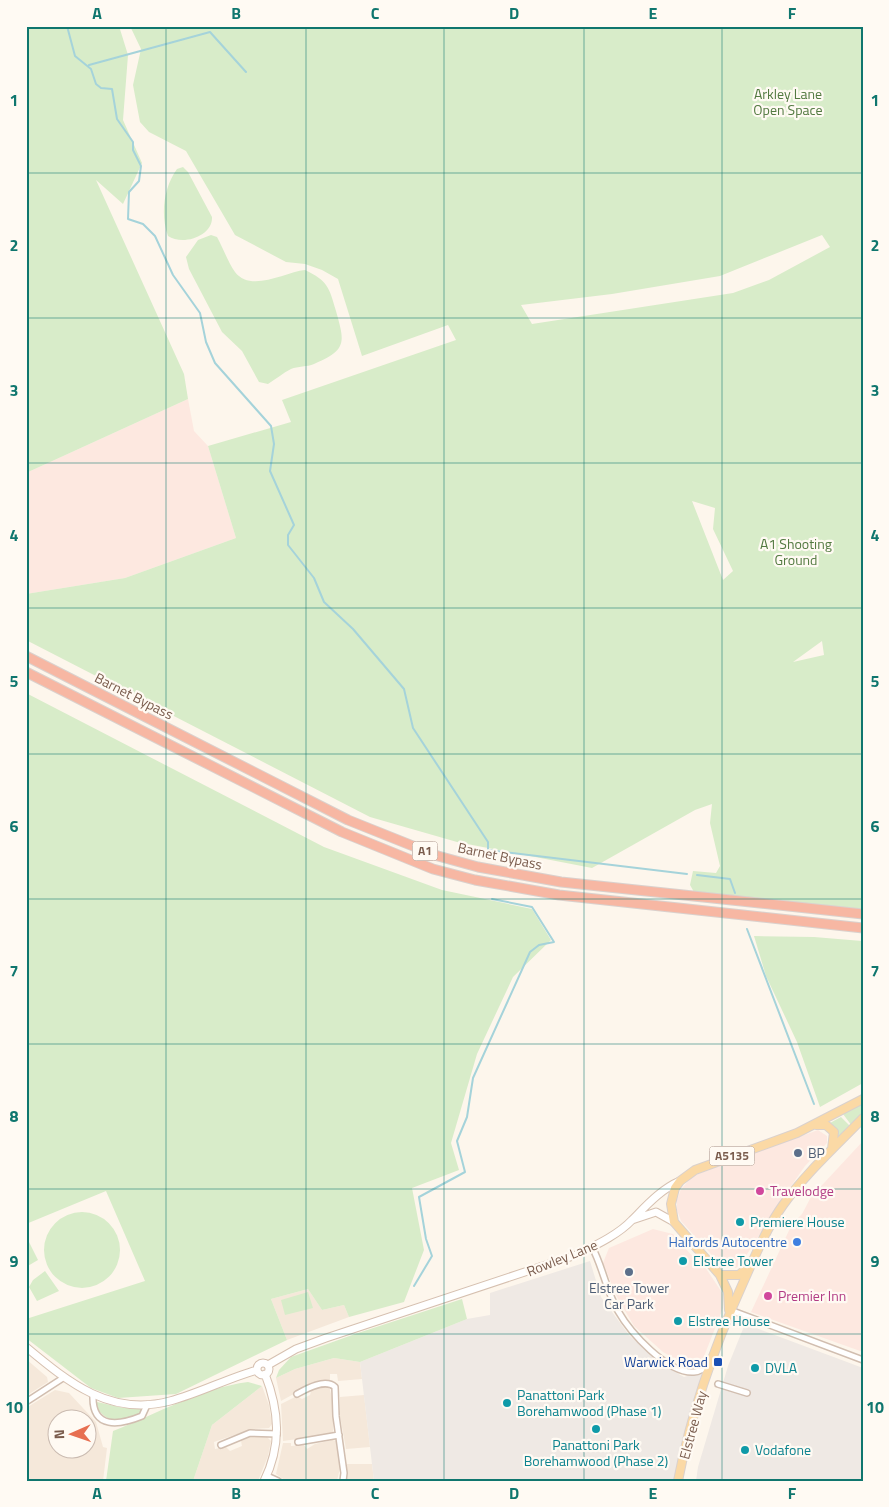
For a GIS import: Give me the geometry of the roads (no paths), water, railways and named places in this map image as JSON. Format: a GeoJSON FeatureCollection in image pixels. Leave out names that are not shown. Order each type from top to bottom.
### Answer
{"type":"FeatureCollection","features":[{"type":"Feature","properties":{"kind":"highway","name":"Barnet Bypass"},"geometry":{"type":"LineString","coordinates":[[26,656],[348,820],[438,856],[478,867],[561,882],[863,914]]}},
{"type":"Feature","properties":{"kind":"highway","name":"Barnet Bypass"},"geometry":{"type":"LineString","coordinates":[[26,672],[342,832],[433,869],[474,880],[559,896],[863,928]]}},
{"type":"Feature","properties":{"kind":"main road","name":"Rowley Lane"},"geometry":{"type":"LineString","coordinates":[[680,1180],[695,1170],[717,1161],[812,1126],[863,1099]]}},
{"type":"Feature","properties":{"kind":"main road"},"geometry":{"type":"LineString","coordinates":[[710,1367],[729,1310],[784,1205],[831,1151],[863,1118]]}},
{"type":"Feature","properties":{"kind":"main road"},"geometry":{"type":"LineString","coordinates":[[812,1126],[821,1124],[830,1128],[834,1139],[831,1151]]}},
{"type":"Feature","properties":{"kind":"main road"},"geometry":{"type":"LineString","coordinates":[[680,1180],[672,1199],[674,1222],[720,1275],[728,1292],[729,1310]]}},
{"type":"Feature","properties":{"kind":"main road"},"geometry":{"type":"LineString","coordinates":[[720,1275],[739,1275],[753,1261]]}},
{"type":"Feature","properties":{"kind":"main road","name":"Elstree Way"},"geometry":{"type":"LineString","coordinates":[[678,1481],[710,1367]]}},
{"type":"Feature","properties":{"kind":"street","name":"Rowley Lane"},"geometry":{"type":"LineString","coordinates":[[268,1365],[296,1349],[326,1338],[473,1290],[592,1247],[632,1220],[650,1202],[680,1180]]}},
{"type":"Feature","properties":{"kind":"street"},"geometry":{"type":"LineString","coordinates":[[632,1220],[656,1212],[674,1222]]}},
{"type":"Feature","properties":{"kind":"street"},"geometry":{"type":"LineString","coordinates":[[592,1247],[622,1319],[634,1334],[648,1348],[680,1369],[690,1372],[710,1367]]}},
{"type":"Feature","properties":{"kind":"street"},"geometry":{"type":"LineString","coordinates":[[729,1310],[863,1360]]}},
{"type":"Feature","properties":{"kind":"street"},"geometry":{"type":"LineString","coordinates":[[26,1347],[63,1378],[93,1396],[124,1405],[148,1405],[171,1401],[257,1370],[261,1363],[268,1365],[269,1370],[265,1374]]}},
{"type":"Feature","properties":{"kind":"street"},"geometry":{"type":"LineString","coordinates":[[257,1370],[260,1374],[265,1374]]}},
{"type":"Feature","properties":{"kind":"street"},"geometry":{"type":"LineString","coordinates":[[265,1374],[275,1404],[277,1434],[273,1457],[265,1478],[278,1481]]}},
{"type":"Feature","properties":{"kind":"street"},"geometry":{"type":"LineString","coordinates":[[26,1402],[63,1378]]}},
{"type":"Feature","properties":{"kind":"street"},"geometry":{"type":"LineString","coordinates":[[296,1394],[310,1387],[333,1384],[335,1387],[344,1473],[343,1481]]}},
{"type":"Feature","properties":{"kind":"street"},"geometry":{"type":"LineString","coordinates":[[718,1384],[747,1393]]}},
{"type":"Feature","properties":{"kind":"street"},"geometry":{"type":"LineString","coordinates":[[93,1396],[94,1410],[103,1419],[115,1424],[142,1416],[148,1405]]}},
{"type":"Feature","properties":{"kind":"street"},"geometry":{"type":"LineString","coordinates":[[221,1445],[250,1433],[277,1434]]}},
{"type":"Feature","properties":{"kind":"street"},"geometry":{"type":"LineString","coordinates":[[298,1442],[339,1435]]}},
{"type":"Feature","properties":{"kind":"waterway"},"geometry":{"type":"LineString","coordinates":[[67,26],[75,56],[91,69],[96,84],[101,88],[112,89],[117,119],[133,142],[133,150],[141,166],[139,181],[129,192],[128,219],[143,224],[155,236],[173,275],[200,313],[206,342],[215,363],[271,426],[274,444],[270,471],[294,525],[288,535],[288,545],[314,578],[324,602],[353,629],[404,689],[413,728],[488,842],[488,850],[687,874]]}},
{"type":"Feature","properties":{"kind":"waterway"},"geometry":{"type":"LineString","coordinates":[[89,65],[210,32],[246,72]]}},
{"type":"Feature","properties":{"kind":"waterway"},"geometry":{"type":"LineString","coordinates":[[697,875],[730,879],[735,893]]}},
{"type":"Feature","properties":{"kind":"waterway"},"geometry":{"type":"LineString","coordinates":[[414,1286],[432,1256],[426,1239],[419,1197],[465,1172],[457,1141],[467,1117],[473,1078],[530,952],[539,945],[554,942],[532,907],[492,899]]}},
{"type":"Feature","properties":{"kind":"waterway"},"geometry":{"type":"LineString","coordinates":[[747,929],[814,1104]]}},
{"type":"Feature","properties":{"kind":"place","name":"BP"},"geometry":{"type":"Point","coordinates":[798,1153]}},
{"type":"Feature","properties":{"kind":"place","name":"Travelodge"},"geometry":{"type":"Point","coordinates":[760,1191]}},
{"type":"Feature","properties":{"kind":"place","name":"Premiere House"},"geometry":{"type":"Point","coordinates":[740,1222]}},
{"type":"Feature","properties":{"kind":"place","name":"Halfords Autocentre"},"geometry":{"type":"Point","coordinates":[797,1242]}},
{"type":"Feature","properties":{"kind":"place","name":"Elstree Tower"},"geometry":{"type":"Point","coordinates":[683,1261]}},
{"type":"Feature","properties":{"kind":"place","name":"Elstree Tower Car Park"},"geometry":{"type":"Point","coordinates":[629,1272]}},
{"type":"Feature","properties":{"kind":"place","name":"Premier Inn"},"geometry":{"type":"Point","coordinates":[768,1296]}},
{"type":"Feature","properties":{"kind":"place","name":"Elstree House"},"geometry":{"type":"Point","coordinates":[678,1321]}},
{"type":"Feature","properties":{"kind":"place","name":"Warwick Road"},"geometry":{"type":"Point","coordinates":[718,1362]}},
{"type":"Feature","properties":{"kind":"place","name":"DVLA"},"geometry":{"type":"Point","coordinates":[755,1368]}},
{"type":"Feature","properties":{"kind":"place","name":"Panattoni Park Borehamwood (Phase 1)"},"geometry":{"type":"Point","coordinates":[507,1403]}},
{"type":"Feature","properties":{"kind":"place","name":"Panattoni Park Borehamwood (Phase 2)"},"geometry":{"type":"Point","coordinates":[596,1429]}},
{"type":"Feature","properties":{"kind":"place","name":"Vodafone"},"geometry":{"type":"Point","coordinates":[745,1450]}},
{"type":"Feature","properties":{"kind":"park label","name":"Arkley Lane Open Space"},"geometry":{"type":"Point","coordinates":[788,102]}},
{"type":"Feature","properties":{"kind":"park label","name":"A1 Shooting Ground"},"geometry":{"type":"Point","coordinates":[796,552]}}]}
